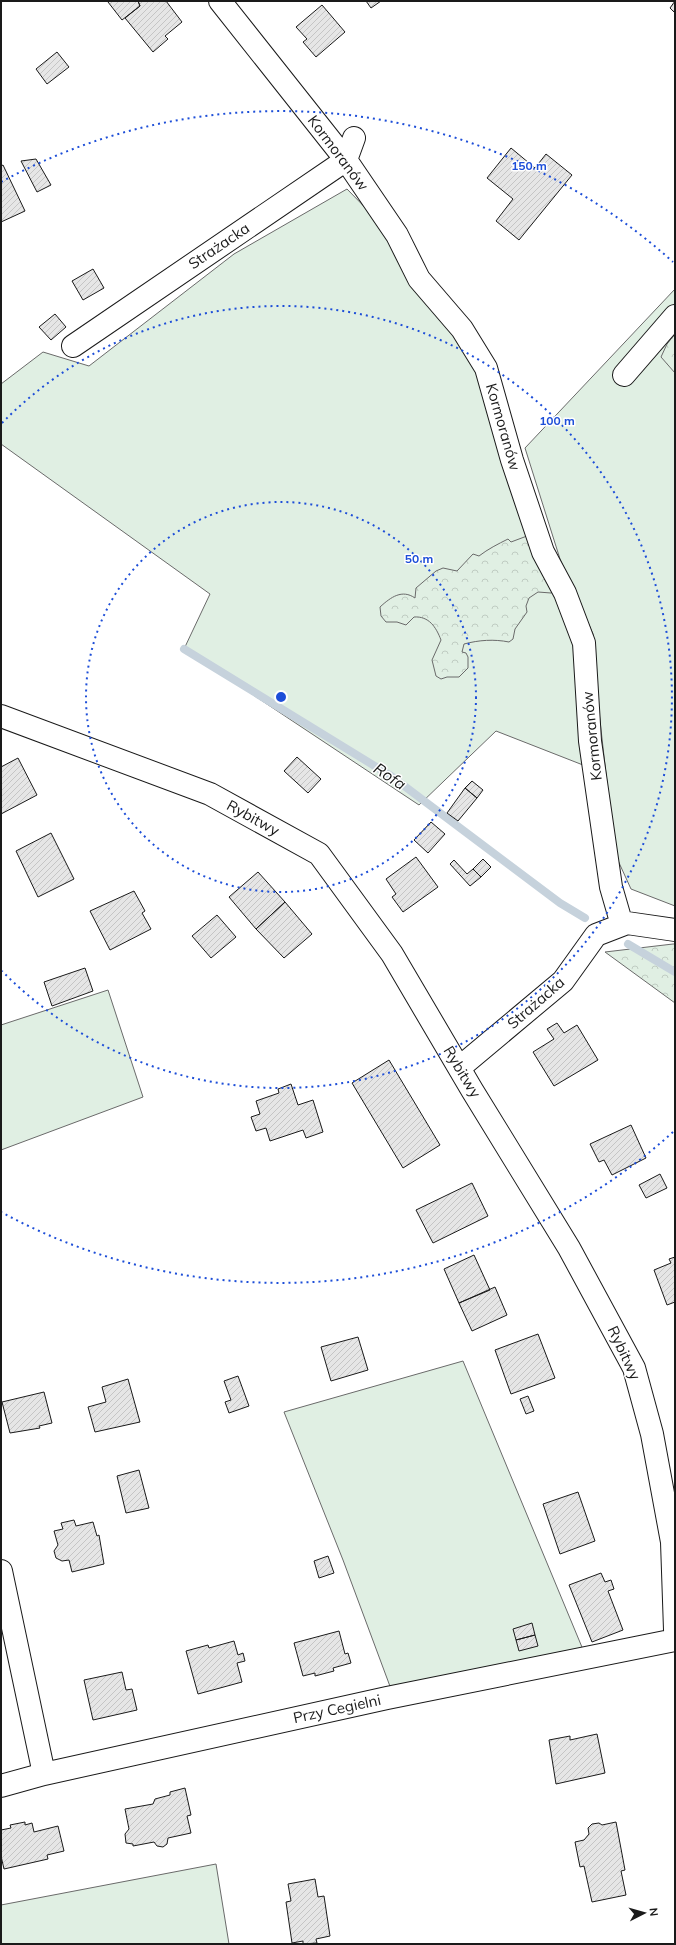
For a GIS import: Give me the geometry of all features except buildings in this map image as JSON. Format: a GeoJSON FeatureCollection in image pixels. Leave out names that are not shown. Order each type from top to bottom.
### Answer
{"type":"FeatureCollection","features":[{"type":"Feature","properties":{"kind":"street","name":"Kormoranów"},"geometry":{"type":"LineString","coordinates":[[220,1],[346,160],[397,235],[419,279],[462,329],[486,368],[512,460],[543,552],[565,593],[584,643],[590,741],[611,887],[622,925]]}},
{"type":"Feature","properties":{"kind":"street"},"geometry":{"type":"LineString","coordinates":[[346,160],[354,138]]}},
{"type":"Feature","properties":{"kind":"street","name":"Strażacka"},"geometry":{"type":"LineString","coordinates":[[73,346],[346,160]]}},
{"type":"Feature","properties":{"kind":"street"},"geometry":{"type":"LineString","coordinates":[[624,375],[675,316]]}},
{"type":"Feature","properties":{"kind":"street","name":"Rybitwy"},"geometry":{"type":"LineString","coordinates":[[1,716],[210,794],[320,854],[392,954],[459,1068],[569,1248],[634,1368],[652,1434],[672,1542],[675,1630]]}},
{"type":"Feature","properties":{"kind":"street","name":"Strażacka"},"geometry":{"type":"LineString","coordinates":[[459,1068],[563,981],[596,935],[627,923],[675,930]]}},
{"type":"Feature","properties":{"kind":"street"},"geometry":{"type":"LineString","coordinates":[[1,1571],[44,1774]]}},
{"type":"Feature","properties":{"kind":"street","name":"Przy Cegielni"},"geometry":{"type":"LineString","coordinates":[[1,1786],[44,1774],[387,1698],[675,1640]]}},
{"type":"Feature","properties":{"kind":"green space"},"geometry":{"type":"Polygon","coordinates":[[[347,189],[387,230],[455,332],[482,377],[578,648],[583,765],[496,731],[419,805],[184,649],[210,594],[1,444],[1,384],[43,352],[89,366],[234,254],[347,189]]]}},
{"type":"Feature","properties":{"kind":"green space"},"geometry":{"type":"Polygon","coordinates":[[[675,289],[675,906],[631,889],[615,854],[596,685],[593,634],[560,559],[525,448],[675,289]]]}},
{"type":"Feature","properties":{"kind":"green space"},"geometry":{"type":"Polygon","coordinates":[[[675,334],[675,373],[661,357],[667,344],[675,334]]]}},
{"type":"Feature","properties":{"kind":"green space"},"geometry":{"type":"Polygon","coordinates":[[[527,536],[557,591],[551,593],[538,592],[529,598],[526,606],[527,612],[515,629],[513,639],[509,642],[486,640],[464,644],[462,652],[466,653],[468,657],[468,668],[459,677],[447,677],[441,679],[436,676],[432,660],[441,640],[431,623],[424,618],[419,617],[414,617],[406,625],[397,622],[386,622],[381,616],[380,607],[392,597],[397,595],[406,594],[415,598],[416,588],[436,571],[443,568],[457,571],[473,554],[479,556],[508,539],[511,542],[527,536]]]}},
{"type":"Feature","properties":{"kind":"green space"},"geometry":{"type":"Polygon","coordinates":[[[673,944],[675,944],[675,1003],[605,952],[673,944]]]}},
{"type":"Feature","properties":{"kind":"green space"},"geometry":{"type":"Polygon","coordinates":[[[108,990],[143,1097],[1,1150],[1,1025],[108,990]]]}},
{"type":"Feature","properties":{"kind":"green space"},"geometry":{"type":"Polygon","coordinates":[[[463,1361],[584,1652],[391,1689],[343,1560],[284,1412],[463,1361]]]}},
{"type":"Feature","properties":{"kind":"green space"},"geometry":{"type":"Polygon","coordinates":[[[216,1864],[229,1944],[1,1944],[1,1905],[216,1864]]]}},
{"type":"Feature","properties":{"kind":"waterway","name":"Rofa"},"geometry":{"type":"LineString","coordinates":[[184,649],[391,776],[560,903],[585,918]]}},
{"type":"Feature","properties":{"kind":"waterway","name":"Rofa"},"geometry":{"type":"LineString","coordinates":[[628,944],[675,972]]}}]}
